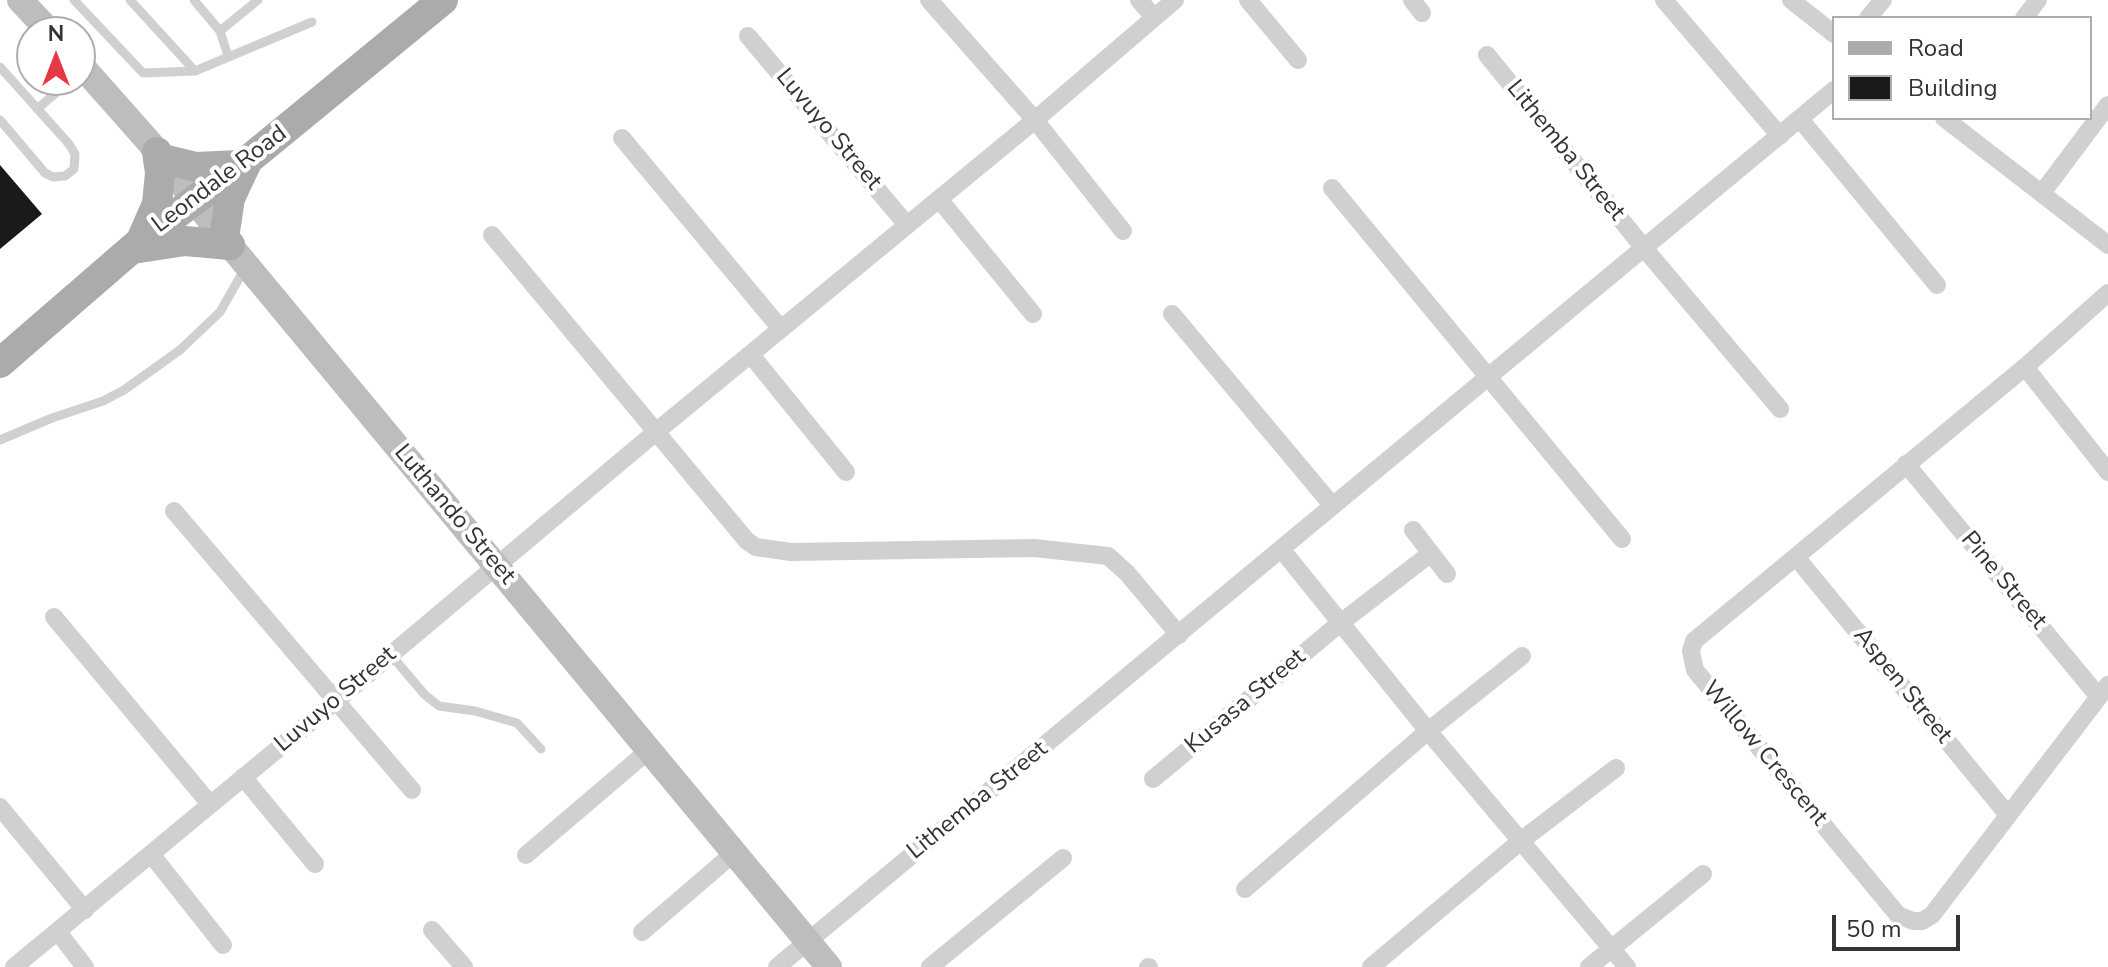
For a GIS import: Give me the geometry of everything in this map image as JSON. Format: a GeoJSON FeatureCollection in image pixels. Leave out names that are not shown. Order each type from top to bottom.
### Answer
{"type":"FeatureCollection","features":[{"type":"Feature","properties":{"kind":"main road","name":"Leondale Road"},"geometry":{"type":"LineString","coordinates":[[0,363],[136,245],[194,198],[245,163],[443,0]]}},
{"type":"Feature","properties":{"kind":"main road"},"geometry":{"type":"LineString","coordinates":[[160,156],[196,167],[245,163],[230,198],[234,249],[185,241],[136,245],[157,204],[160,156]]}},
{"type":"Feature","properties":{"kind":"street"},"geometry":{"type":"LineString","coordinates":[[20,0],[35,16]]}},
{"type":"Feature","properties":{"kind":"street"},"geometry":{"type":"LineString","coordinates":[[929,0],[1035,120],[1123,231]]}},
{"type":"Feature","properties":{"kind":"street"},"geometry":{"type":"LineString","coordinates":[[1139,0],[1154,17]]}},
{"type":"Feature","properties":{"kind":"street","name":"Luvuyo Street"},"geometry":{"type":"LineString","coordinates":[[14,967],[1035,120],[1175,0]]}},
{"type":"Feature","properties":{"kind":"street"},"geometry":{"type":"LineString","coordinates":[[1248,0],[1298,60]]}},
{"type":"Feature","properties":{"kind":"street"},"geometry":{"type":"LineString","coordinates":[[1664,0],[1780,136]]}},
{"type":"Feature","properties":{"kind":"street"},"geometry":{"type":"LineString","coordinates":[[1791,0],[1832,32]]}},
{"type":"Feature","properties":{"kind":"street"},"geometry":{"type":"LineString","coordinates":[[1870,16],[1883,0]]}},
{"type":"Feature","properties":{"kind":"street"},"geometry":{"type":"LineString","coordinates":[[2026,16],[2038,0]]}},
{"type":"Feature","properties":{"kind":"street","name":"Luvuyo Street"},"geometry":{"type":"LineString","coordinates":[[748,36],[907,225]]}},
{"type":"Feature","properties":{"kind":"street","name":"Lithemba Street"},"geometry":{"type":"LineString","coordinates":[[1487,55],[1780,409]]}},
{"type":"Feature","properties":{"kind":"street","name":"Luthando Street"},"geometry":{"type":"LineString","coordinates":[[96,89],[160,156],[829,967]]}},
{"type":"Feature","properties":{"kind":"street","name":"Lithemba Street"},"geometry":{"type":"LineString","coordinates":[[777,967],[1832,92]]}},
{"type":"Feature","properties":{"kind":"street"},"geometry":{"type":"LineString","coordinates":[[2042,193],[2108,105]]}},
{"type":"Feature","properties":{"kind":"street"},"geometry":{"type":"LineString","coordinates":[[1800,119],[1937,285]]}},
{"type":"Feature","properties":{"kind":"street"},"geometry":{"type":"LineString","coordinates":[[1948,120],[2108,245]]}},
{"type":"Feature","properties":{"kind":"street"},"geometry":{"type":"LineString","coordinates":[[622,138],[781,329]]}},
{"type":"Feature","properties":{"kind":"street"},"geometry":{"type":"LineString","coordinates":[[1332,188],[1622,539]]}},
{"type":"Feature","properties":{"kind":"street"},"geometry":{"type":"LineString","coordinates":[[939,199],[1033,314]]}},
{"type":"Feature","properties":{"kind":"street"},"geometry":{"type":"LineString","coordinates":[[492,235],[747,541],[769,551],[791,552],[1009,547],[1108,556],[1127,573],[1179,635]]}},
{"type":"Feature","properties":{"kind":"street","name":"Willow Crescent"},"geometry":{"type":"LineString","coordinates":[[2104,691],[1932,915],[1922,921],[1898,915],[1705,683],[1691,662],[1694,641],[2025,367],[2108,293]]}},
{"type":"Feature","properties":{"kind":"street"},"geometry":{"type":"LineString","coordinates":[[1172,314],[1332,505]]}},
{"type":"Feature","properties":{"kind":"street"},"geometry":{"type":"LineString","coordinates":[[751,355],[846,472]]}},
{"type":"Feature","properties":{"kind":"street"},"geometry":{"type":"LineString","coordinates":[[2025,367],[2108,472]]}},
{"type":"Feature","properties":{"kind":"street","name":"Pine Street"},"geometry":{"type":"LineString","coordinates":[[1906,464],[2104,691]]}},
{"type":"Feature","properties":{"kind":"street"},"geometry":{"type":"LineString","coordinates":[[174,511],[412,790]]}},
{"type":"Feature","properties":{"kind":"street"},"geometry":{"type":"LineString","coordinates":[[1413,530],[1447,574]]}},
{"type":"Feature","properties":{"kind":"street"},"geometry":{"type":"LineString","coordinates":[[1282,550],[1339,624],[1627,967]]}},
{"type":"Feature","properties":{"kind":"street","name":"Kusasa Street"},"geometry":{"type":"LineString","coordinates":[[1153,779],[1339,624],[1431,553]]}},
{"type":"Feature","properties":{"kind":"street","name":"Aspen Street"},"geometry":{"type":"LineString","coordinates":[[1796,557],[2008,815]]}},
{"type":"Feature","properties":{"kind":"street"},"geometry":{"type":"LineString","coordinates":[[54,617],[210,804]]}},
{"type":"Feature","properties":{"kind":"street"},"geometry":{"type":"LineString","coordinates":[[1245,889],[1428,731],[1522,656]]}},
{"type":"Feature","properties":{"kind":"street"},"geometry":{"type":"LineString","coordinates":[[526,855],[649,750]]}},
{"type":"Feature","properties":{"kind":"street"},"geometry":{"type":"LineString","coordinates":[[1371,967],[1522,840],[1616,768]]}},
{"type":"Feature","properties":{"kind":"street"},"geometry":{"type":"LineString","coordinates":[[243,777],[315,864]]}},
{"type":"Feature","properties":{"kind":"street"},"geometry":{"type":"LineString","coordinates":[[0,807],[85,910]]}},
{"type":"Feature","properties":{"kind":"street"},"geometry":{"type":"LineString","coordinates":[[642,932],[734,853]]}},
{"type":"Feature","properties":{"kind":"street"},"geometry":{"type":"LineString","coordinates":[[151,854],[223,945]]}},
{"type":"Feature","properties":{"kind":"street"},"geometry":{"type":"LineString","coordinates":[[930,967],[1063,858]]}},
{"type":"Feature","properties":{"kind":"street"},"geometry":{"type":"LineString","coordinates":[[1589,967],[1703,874]]}},
{"type":"Feature","properties":{"kind":"street"},"geometry":{"type":"LineString","coordinates":[[432,930],[464,967]]}},
{"type":"Feature","properties":{"kind":"street"},"geometry":{"type":"LineString","coordinates":[[58,932],[85,967]]}},
{"type":"Feature","properties":{"kind":"lane"},"geometry":{"type":"LineString","coordinates":[[74,0],[143,73],[195,71],[312,22]]}},
{"type":"Feature","properties":{"kind":"lane"},"geometry":{"type":"LineString","coordinates":[[130,0],[195,71]]}},
{"type":"Feature","properties":{"kind":"lane"},"geometry":{"type":"LineString","coordinates":[[194,0],[220,31],[228,56]]}},
{"type":"Feature","properties":{"kind":"lane"},"geometry":{"type":"LineString","coordinates":[[220,31],[258,0]]}},
{"type":"Feature","properties":{"kind":"lane"},"geometry":{"type":"LineString","coordinates":[[0,67],[75,154],[74,169],[65,176],[53,177],[45,173],[0,120]]}},
{"type":"Feature","properties":{"kind":"lane"},"geometry":{"type":"LineString","coordinates":[[37,109],[51,96]]}},
{"type":"Feature","properties":{"kind":"lane"},"geometry":{"type":"LineString","coordinates":[[0,440],[103,401],[124,390],[180,350],[220,312],[234,249]]}},
{"type":"Feature","properties":{"kind":"lane"},"geometry":{"type":"LineString","coordinates":[[391,655],[425,695],[439,706],[475,711],[517,723],[541,749]]}},
{"type":"Feature","properties":{"kind":"building"},"geometry":{"type":"Polygon","coordinates":[[[0,165],[42,214],[0,249],[0,165]]]}}]}
